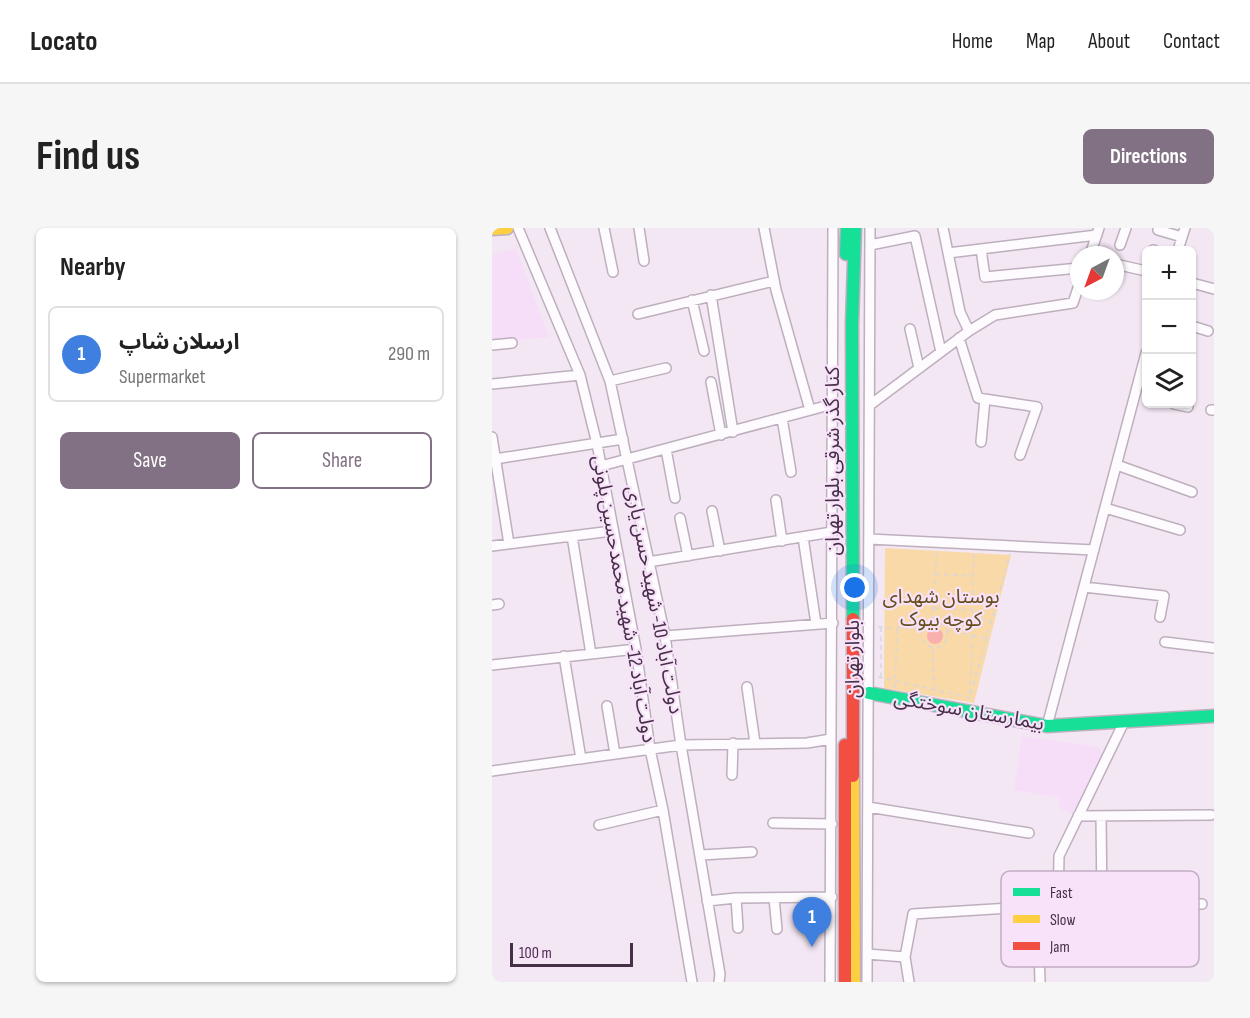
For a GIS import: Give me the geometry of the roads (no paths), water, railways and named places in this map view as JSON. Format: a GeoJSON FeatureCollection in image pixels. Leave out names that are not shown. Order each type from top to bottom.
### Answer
{"type":"FeatureCollection","features":[{"type":"Feature","properties":{"kind":"main road"},"geometry":{"type":"LineString","coordinates":[[492,229],[507,228]]}},
{"type":"Feature","properties":{"kind":"main road","name":"بلوار تهران"},"geometry":{"type":"LineString","coordinates":[[845,982],[847,228]]}},
{"type":"Feature","properties":{"kind":"main road","name":"بلوار تهران"},"geometry":{"type":"LineString","coordinates":[[854,982],[852,325],[855,228]]}},
{"type":"Feature","properties":{"kind":"main road","name":"بیمارستان سوختگی"},"geometry":{"type":"LineString","coordinates":[[869,693],[1047,726],[1214,716]]}},
{"type":"Feature","properties":{"kind":"street","name":"دولت آباد 12- شهید محمدحسین پلونی"},"geometry":{"type":"LineString","coordinates":[[518,228],[580,375],[597,444],[636,649],[650,749],[663,810],[692,982]]}},
{"type":"Feature","properties":{"kind":"street","name":"دولت آباد 10- شهید حسن یاری"},"geometry":{"type":"LineString","coordinates":[[550,228],[610,381],[665,636],[720,974],[719,982]]}},
{"type":"Feature","properties":{"kind":"street"},"geometry":{"type":"LineString","coordinates":[[604,228],[613,272]]}},
{"type":"Feature","properties":{"kind":"street"},"geometry":{"type":"LineString","coordinates":[[639,228],[644,261]]}},
{"type":"Feature","properties":{"kind":"street"},"geometry":{"type":"LineString","coordinates":[[764,228],[774,281],[810,410]]}},
{"type":"Feature","properties":{"kind":"street","name":"کنار گذر شرقی بلوار تهران"},"geometry":{"type":"LineString","coordinates":[[830,982],[833,228]]}},
{"type":"Feature","properties":{"kind":"street"},"geometry":{"type":"LineString","coordinates":[[867,982],[870,228]]}},
{"type":"Feature","properties":{"kind":"street"},"geometry":{"type":"LineString","coordinates":[[943,228],[960,312],[969,331]]}},
{"type":"Feature","properties":{"kind":"street"},"geometry":{"type":"LineString","coordinates":[[1120,244],[1126,228]]}},
{"type":"Feature","properties":{"kind":"street"},"geometry":{"type":"LineString","coordinates":[[1158,230],[1184,233]]}},
{"type":"Feature","properties":{"kind":"street"},"geometry":{"type":"LineString","coordinates":[[948,253],[1098,231],[1093,246]]}},
{"type":"Feature","properties":{"kind":"street"},"geometry":{"type":"LineString","coordinates":[[870,245],[915,236],[941,352]]}},
{"type":"Feature","properties":{"kind":"street"},"geometry":{"type":"LineString","coordinates":[[981,249],[985,277],[1070,269]]}},
{"type":"Feature","properties":{"kind":"street"},"geometry":{"type":"LineString","coordinates":[[1124,266],[1142,270]]}},
{"type":"Feature","properties":{"kind":"street"},"geometry":{"type":"LineString","coordinates":[[638,314],[774,281]]}},
{"type":"Feature","properties":{"kind":"street"},"geometry":{"type":"LineString","coordinates":[[1196,284],[1214,289]]}},
{"type":"Feature","properties":{"kind":"street"},"geometry":{"type":"LineString","coordinates":[[711,295],[733,432]]}},
{"type":"Feature","properties":{"kind":"street"},"geometry":{"type":"LineString","coordinates":[[692,300],[704,351]]}},
{"type":"Feature","properties":{"kind":"street"},"geometry":{"type":"LineString","coordinates":[[870,405],[959,338],[995,315],[1073,303],[1074,300]]}},
{"type":"Feature","properties":{"kind":"street"},"geometry":{"type":"LineString","coordinates":[[852,325],[870,325]]}},
{"type":"Feature","properties":{"kind":"street"},"geometry":{"type":"LineString","coordinates":[[1196,327],[1208,331]]}},
{"type":"Feature","properties":{"kind":"street"},"geometry":{"type":"LineString","coordinates":[[910,329],[919,368]]}},
{"type":"Feature","properties":{"kind":"street"},"geometry":{"type":"LineString","coordinates":[[959,338],[978,398],[1037,407],[1020,455]]}},
{"type":"Feature","properties":{"kind":"street"},"geometry":{"type":"LineString","coordinates":[[492,345],[512,343]]}},
{"type":"Feature","properties":{"kind":"street"},"geometry":{"type":"LineString","coordinates":[[610,381],[666,368]]}},
{"type":"Feature","properties":{"kind":"street"},"geometry":{"type":"LineString","coordinates":[[1047,726],[1142,372]]}},
{"type":"Feature","properties":{"kind":"street"},"geometry":{"type":"LineString","coordinates":[[492,384],[580,375]]}},
{"type":"Feature","properties":{"kind":"street"},"geometry":{"type":"LineString","coordinates":[[711,382],[721,435]]}},
{"type":"Feature","properties":{"kind":"street"},"geometry":{"type":"LineString","coordinates":[[1136,393],[1142,395]]}},
{"type":"Feature","properties":{"kind":"street"},"geometry":{"type":"LineString","coordinates":[[981,442],[985,399]]}},
{"type":"Feature","properties":{"kind":"street"},"geometry":{"type":"LineString","coordinates":[[601,466],[832,404]]}},
{"type":"Feature","properties":{"kind":"street"},"geometry":{"type":"LineString","coordinates":[[782,418],[791,472]]}},
{"type":"Feature","properties":{"kind":"street"},"geometry":{"type":"LineString","coordinates":[[495,459],[623,439]]}},
{"type":"Feature","properties":{"kind":"street"},"geometry":{"type":"LineString","coordinates":[[492,442],[509,544]]}},
{"type":"Feature","properties":{"kind":"street"},"geometry":{"type":"LineString","coordinates":[[666,449],[675,498]]}},
{"type":"Feature","properties":{"kind":"street"},"geometry":{"type":"LineString","coordinates":[[1117,465],[1192,492]]}},
{"type":"Feature","properties":{"kind":"street"},"geometry":{"type":"LineString","coordinates":[[776,500],[782,541]]}},
{"type":"Feature","properties":{"kind":"street"},"geometry":{"type":"LineString","coordinates":[[1106,508],[1180,530]]}},
{"type":"Feature","properties":{"kind":"street"},"geometry":{"type":"LineString","coordinates":[[711,511],[720,551]]}},
{"type":"Feature","properties":{"kind":"street"},"geometry":{"type":"LineString","coordinates":[[680,518],[688,556]]}},
{"type":"Feature","properties":{"kind":"street"},"geometry":{"type":"LineString","coordinates":[[492,546],[612,531]]}},
{"type":"Feature","properties":{"kind":"street"},"geometry":{"type":"LineString","coordinates":[[648,562],[832,532]]}},
{"type":"Feature","properties":{"kind":"street"},"geometry":{"type":"LineString","coordinates":[[572,536],[591,654]]}},
{"type":"Feature","properties":{"kind":"street"},"geometry":{"type":"LineString","coordinates":[[803,537],[816,624]]}},
{"type":"Feature","properties":{"kind":"street"},"geometry":{"type":"LineString","coordinates":[[869,539],[1094,550]]}},
{"type":"Feature","properties":{"kind":"street"},"geometry":{"type":"LineString","coordinates":[[1084,587],[1164,596],[1160,617]]}},
{"type":"Feature","properties":{"kind":"street"},"geometry":{"type":"LineString","coordinates":[[665,636],[833,622]]}},
{"type":"Feature","properties":{"kind":"street"},"geometry":{"type":"LineString","coordinates":[[1165,642],[1214,648]]}},
{"type":"Feature","properties":{"kind":"street"},"geometry":{"type":"LineString","coordinates":[[492,665],[636,649]]}},
{"type":"Feature","properties":{"kind":"street"},"geometry":{"type":"LineString","coordinates":[[564,656],[581,759]]}},
{"type":"Feature","properties":{"kind":"street"},"geometry":{"type":"LineString","coordinates":[[747,687],[755,742]]}},
{"type":"Feature","properties":{"kind":"street"},"geometry":{"type":"LineString","coordinates":[[608,706],[615,754]]}},
{"type":"Feature","properties":{"kind":"street"},"geometry":{"type":"LineString","coordinates":[[1059,871],[1059,856],[1124,722]]}},
{"type":"Feature","properties":{"kind":"street"},"geometry":{"type":"LineString","coordinates":[[492,771],[681,745],[755,742],[807,743],[831,739]]}},
{"type":"Feature","properties":{"kind":"street"},"geometry":{"type":"LineString","coordinates":[[732,775],[733,743]]}},
{"type":"Feature","properties":{"kind":"street"},"geometry":{"type":"LineString","coordinates":[[868,807],[1029,833]]}},
{"type":"Feature","properties":{"kind":"street"},"geometry":{"type":"LineString","coordinates":[[599,825],[663,810]]}},
{"type":"Feature","properties":{"kind":"street"},"geometry":{"type":"LineString","coordinates":[[1078,816],[1211,815]]}},
{"type":"Feature","properties":{"kind":"street"},"geometry":{"type":"LineString","coordinates":[[1101,816],[1102,871]]}},
{"type":"Feature","properties":{"kind":"street"},"geometry":{"type":"LineString","coordinates":[[773,823],[832,824]]}},
{"type":"Feature","properties":{"kind":"street"},"geometry":{"type":"LineString","coordinates":[[701,855],[752,852]]}},
{"type":"Feature","properties":{"kind":"street"},"geometry":{"type":"LineString","coordinates":[[707,901],[736,898],[832,897]]}},
{"type":"Feature","properties":{"kind":"street"},"geometry":{"type":"LineString","coordinates":[[736,898],[738,928]]}},
{"type":"Feature","properties":{"kind":"street"},"geometry":{"type":"LineString","coordinates":[[774,898],[777,929]]}},
{"type":"Feature","properties":{"kind":"street"},"geometry":{"type":"LineString","coordinates":[[909,982],[905,957],[913,914],[1001,909]]}},
{"type":"Feature","properties":{"kind":"street"},"geometry":{"type":"LineString","coordinates":[[867,954],[905,957]]}},
{"type":"Feature","properties":{"kind":"street"},"geometry":{"type":"LineString","coordinates":[[1040,967],[1040,982]]}},
{"type":"Feature","properties":{"kind":"place","name":"ارسلان شاپ"},"geometry":{"type":"Point","coordinates":[812,947]}},
{"type":"Feature","properties":{"kind":"park label","name":"بوستان شهدای کوچه بیوک"},"geometry":{"type":"Point","coordinates":[941,608]}}]}
